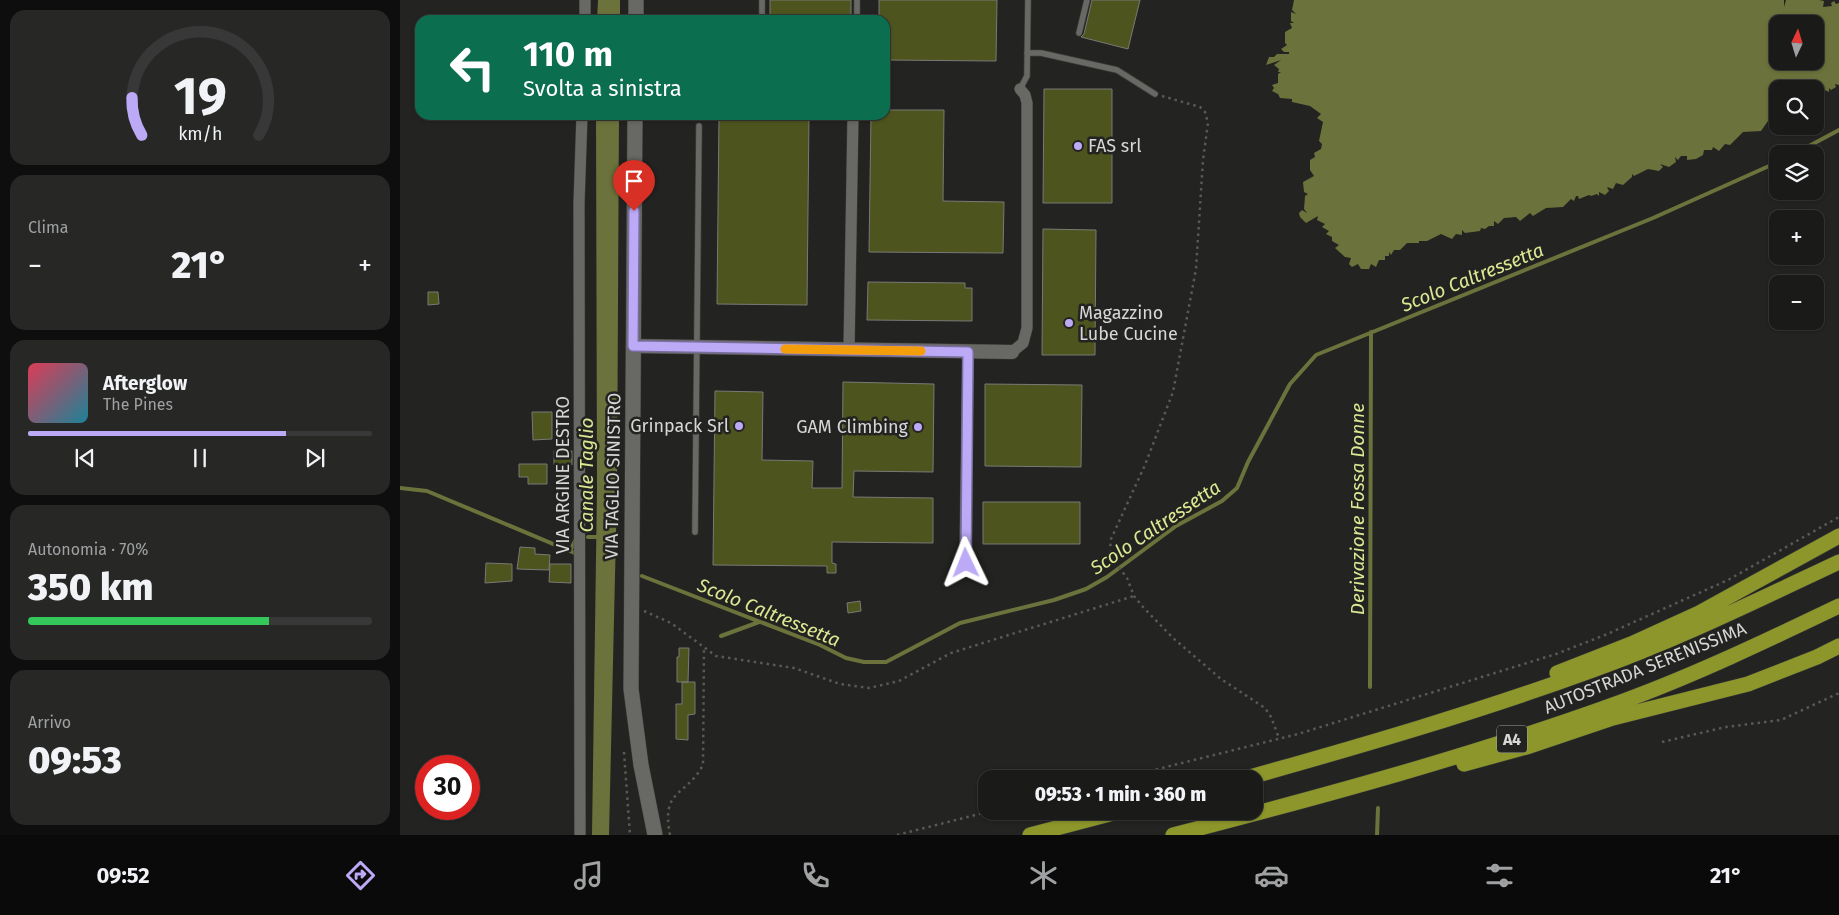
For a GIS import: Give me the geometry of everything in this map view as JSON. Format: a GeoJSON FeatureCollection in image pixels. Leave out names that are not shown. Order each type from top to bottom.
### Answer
{"type":"FeatureCollection","features":[{"type":"Feature","properties":{"kind":"highway"},"geometry":{"type":"LineString","coordinates":[[1478,709],[1564,669],[1631,644],[1699,613],[1839,536]]}},
{"type":"Feature","properties":{"kind":"highway","name":"AUTOSTRADA SERENISSIMA"},"geometry":{"type":"LineString","coordinates":[[1263,773],[1478,709],[1604,666],[1733,612],[1839,562]]}},
{"type":"Feature","properties":{"kind":"highway","name":"AUTOSTRADA SERENISSIMA"},"geometry":{"type":"LineString","coordinates":[[1173,835],[1295,804],[1534,733],[1624,701],[1712,664],[1839,606]]}},
{"type":"Feature","properties":{"kind":"highway"},"geometry":{"type":"LineString","coordinates":[[1295,804],[1345,798],[1530,746],[1612,718],[1748,684],[1817,657],[1839,646]]}},
{"type":"Feature","properties":{"kind":"highway"},"geometry":{"type":"LineString","coordinates":[[1030,835],[1087,820]]}},
{"type":"Feature","properties":{"kind":"main road"},"geometry":{"type":"LineString","coordinates":[[636,0],[636,15]]}},
{"type":"Feature","properties":{"kind":"main road","name":"VIA TAGLIO SINISTRO"},"geometry":{"type":"LineString","coordinates":[[635,120],[632,699],[640,765],[655,835]]}},
{"type":"Feature","properties":{"kind":"street"},"geometry":{"type":"LineString","coordinates":[[585,0],[585,15]]}},
{"type":"Feature","properties":{"kind":"street"},"geometry":{"type":"LineString","coordinates":[[633,346],[1012,352],[1023,344],[1027,328],[1027,104],[1025,95],[1020,88]]}},
{"type":"Feature","properties":{"kind":"street","name":"VIA ARGINE DESTRO"},"geometry":{"type":"LineString","coordinates":[[580,835],[579,203],[582,120]]}},
{"type":"Feature","properties":{"kind":"street"},"geometry":{"type":"LineString","coordinates":[[849,350],[853,120]]}},
{"type":"Feature","properties":{"kind":"street"},"geometry":{"type":"LineString","coordinates":[[968,352],[965,553],[969,569]]}},
{"type":"Feature","properties":{"kind":"lane"},"geometry":{"type":"LineString","coordinates":[[762,0],[762,15]]}},
{"type":"Feature","properties":{"kind":"lane"},"geometry":{"type":"LineString","coordinates":[[857,0],[857,15]]}},
{"type":"Feature","properties":{"kind":"lane"},"geometry":{"type":"LineString","coordinates":[[1020,88],[1027,76],[1028,0]]}},
{"type":"Feature","properties":{"kind":"lane"},"geometry":{"type":"LineString","coordinates":[[1079,33],[1087,0]]}},
{"type":"Feature","properties":{"kind":"lane"},"geometry":{"type":"LineString","coordinates":[[1027,52],[1041,53],[1117,70],[1155,94]]}},
{"type":"Feature","properties":{"kind":"lane"},"geometry":{"type":"LineString","coordinates":[[695,532],[699,126]]}},
{"type":"Feature","properties":{"kind":"path"},"geometry":{"type":"LineString","coordinates":[[1155,94],[1200,107],[1205,112],[1208,123],[1203,160],[1196,269],[1173,392],[1145,465],[1111,539],[1110,549],[1113,559],[1127,578],[1134,596],[1173,638],[1239,692],[1265,708],[1271,717],[1279,738]]}},
{"type":"Feature","properties":{"kind":"path"},"geometry":{"type":"LineString","coordinates":[[1153,770],[1374,712],[1556,654],[1605,635],[1728,580],[1839,517]]}},
{"type":"Feature","properties":{"kind":"path"},"geometry":{"type":"LineString","coordinates":[[631,606],[672,623],[716,656],[794,668],[840,684],[869,688],[899,681],[958,650],[1134,596]]}},
{"type":"Feature","properties":{"kind":"path"},"geometry":{"type":"LineString","coordinates":[[670,835],[667,814],[668,806],[703,765],[704,648]]}},
{"type":"Feature","properties":{"kind":"path"},"geometry":{"type":"LineString","coordinates":[[1662,742],[1726,727],[1782,720],[1839,693]]}},
{"type":"Feature","properties":{"kind":"path"},"geometry":{"type":"LineString","coordinates":[[624,746],[630,835]]}},
{"type":"Feature","properties":{"kind":"path"},"geometry":{"type":"LineString","coordinates":[[897,835],[978,814]]}},
{"type":"Feature","properties":{"kind":"shaded area"},"geometry":{"type":"Polygon","coordinates":[[[598,0],[620,0],[620,15],[597,15],[598,0]]]}},
{"type":"Feature","properties":{"kind":"shaded area"},"geometry":{"type":"Polygon","coordinates":[[[1294,0],[1784,0],[1784,7],[1786,0],[1819,0],[1824,1],[1823,7],[1832,6],[1831,3],[1834,1],[1836,4],[1839,3],[1839,85],[1835,84],[1836,87],[1831,90],[1829,88],[1829,92],[1825,90],[1824,95],[1824,80],[1769,80],[1769,121],[1761,131],[1743,132],[1730,145],[1725,144],[1719,151],[1713,147],[1712,150],[1704,150],[1703,155],[1696,159],[1687,160],[1687,156],[1681,156],[1678,160],[1675,157],[1676,162],[1669,167],[1660,164],[1663,167],[1659,171],[1648,169],[1634,176],[1632,174],[1632,177],[1623,185],[1616,183],[1613,189],[1607,187],[1609,191],[1605,195],[1599,192],[1599,196],[1597,194],[1589,195],[1579,199],[1576,196],[1574,201],[1571,199],[1563,207],[1546,208],[1533,216],[1530,213],[1520,221],[1516,217],[1504,218],[1498,224],[1494,221],[1494,226],[1489,226],[1485,229],[1481,228],[1480,231],[1465,233],[1462,230],[1462,235],[1456,234],[1452,239],[1441,234],[1427,241],[1407,243],[1400,250],[1394,250],[1391,255],[1389,252],[1389,256],[1385,256],[1385,260],[1379,260],[1376,267],[1371,264],[1369,269],[1361,269],[1358,264],[1352,267],[1349,264],[1351,258],[1345,257],[1335,248],[1339,245],[1332,241],[1332,237],[1326,234],[1329,231],[1322,227],[1325,224],[1317,220],[1318,216],[1306,223],[1300,217],[1299,213],[1302,210],[1307,213],[1304,209],[1305,196],[1308,194],[1304,192],[1303,182],[1314,176],[1310,170],[1310,160],[1315,157],[1314,153],[1321,149],[1322,144],[1319,141],[1323,122],[1317,118],[1321,114],[1310,106],[1292,102],[1292,99],[1280,98],[1278,94],[1272,91],[1274,88],[1272,85],[1278,83],[1278,74],[1281,72],[1278,72],[1279,69],[1274,65],[1281,60],[1266,65],[1269,57],[1274,57],[1277,54],[1289,54],[1289,52],[1284,52],[1281,49],[1287,45],[1285,43],[1285,32],[1292,28],[1290,23],[1294,23],[1291,21],[1291,12],[1296,14],[1292,10],[1294,0]]]}},
{"type":"Feature","properties":{"kind":"shaded area"},"geometry":{"type":"Polygon","coordinates":[[[596,120],[619,120],[617,490],[609,835],[592,835],[597,489],[596,120]]]}},
{"type":"Feature","properties":{"kind":"building"},"geometry":{"type":"Polygon","coordinates":[[[770,0],[851,0],[851,15],[770,15],[770,0]]]}},
{"type":"Feature","properties":{"kind":"building"},"geometry":{"type":"Polygon","coordinates":[[[879,0],[997,0],[996,61],[890,60],[890,15],[879,15],[879,0]]]}},
{"type":"Feature","properties":{"kind":"building"},"geometry":{"type":"Polygon","coordinates":[[[1092,0],[1140,0],[1128,49],[1081,37],[1084,34],[1092,0]]]}},
{"type":"Feature","properties":{"kind":"building","name":"FAS srl"},"geometry":{"type":"Polygon","coordinates":[[[1044,89],[1112,89],[1112,203],[1043,203],[1044,89]]]}},
{"type":"Feature","properties":{"kind":"building"},"geometry":{"type":"Polygon","coordinates":[[[890,110],[944,110],[943,201],[1004,202],[1003,253],[869,252],[871,120],[890,120],[890,110]]]}},
{"type":"Feature","properties":{"kind":"building"},"geometry":{"type":"Polygon","coordinates":[[[719,120],[809,120],[807,305],[717,304],[719,120]]]}},
{"type":"Feature","properties":{"kind":"building","name":"Magazzino Lube Cucine"},"geometry":{"type":"Polygon","coordinates":[[[1043,229],[1096,230],[1095,355],[1042,355],[1043,229]]]}},
{"type":"Feature","properties":{"kind":"building"},"geometry":{"type":"Polygon","coordinates":[[[868,282],[965,283],[965,288],[972,288],[972,321],[867,320],[868,282]]]}},
{"type":"Feature","properties":{"kind":"building"},"geometry":{"type":"Polygon","coordinates":[[[428,292],[438,292],[439,304],[428,305],[428,292]]]}},
{"type":"Feature","properties":{"kind":"building"},"geometry":{"type":"Polygon","coordinates":[[[843,382],[934,384],[933,472],[854,471],[853,497],[933,498],[933,543],[832,542],[832,563],[836,564],[836,573],[827,573],[827,566],[713,565],[715,391],[763,392],[762,460],[813,461],[812,488],[842,488],[843,382]]]}},
{"type":"Feature","properties":{"kind":"building"},"geometry":{"type":"Polygon","coordinates":[[[985,384],[1082,385],[1081,467],[985,466],[985,384]]]}},
{"type":"Feature","properties":{"kind":"building"},"geometry":{"type":"Polygon","coordinates":[[[532,412],[552,412],[552,439],[533,440],[532,412]]]}},
{"type":"Feature","properties":{"kind":"building"},"geometry":{"type":"Polygon","coordinates":[[[554,451],[572,451],[572,465],[554,465],[554,451]]]}},
{"type":"Feature","properties":{"kind":"building"},"geometry":{"type":"Polygon","coordinates":[[[519,464],[547,464],[547,484],[528,484],[528,477],[519,477],[519,464]]]}},
{"type":"Feature","properties":{"kind":"building"},"geometry":{"type":"Polygon","coordinates":[[[983,502],[1080,502],[1080,544],[983,544],[983,502]]]}},
{"type":"Feature","properties":{"kind":"building"},"geometry":{"type":"Polygon","coordinates":[[[520,547],[535,548],[535,554],[550,555],[549,570],[517,569],[520,547]]]}},
{"type":"Feature","properties":{"kind":"building"},"geometry":{"type":"Polygon","coordinates":[[[486,563],[512,564],[512,581],[485,583],[486,563]]]}},
{"type":"Feature","properties":{"kind":"building"},"geometry":{"type":"Polygon","coordinates":[[[550,564],[571,564],[571,583],[549,582],[550,564]]]}},
{"type":"Feature","properties":{"kind":"building"},"geometry":{"type":"Polygon","coordinates":[[[860,601],[861,611],[848,613],[847,603],[860,601]]]}},
{"type":"Feature","properties":{"kind":"building"},"geometry":{"type":"Polygon","coordinates":[[[679,648],[689,648],[688,682],[677,682],[679,648]]]}},
{"type":"Feature","properties":{"kind":"building"},"geometry":{"type":"Polygon","coordinates":[[[682,682],[695,682],[695,714],[688,715],[688,740],[676,739],[676,704],[682,704],[682,682]]]}},
{"type":"Feature","properties":{"kind":"waterway","name":"Scolo Caltressetta"},"geometry":{"type":"LineString","coordinates":[[1811,145],[1839,130]]}},
{"type":"Feature","properties":{"kind":"waterway","name":"Scolo Caltressetta"},"geometry":{"type":"LineString","coordinates":[[642,576],[820,645],[846,658],[864,662],[886,662],[960,623],[1054,600],[1086,589],[1107,577],[1176,526],[1222,501],[1237,488],[1248,462],[1290,384],[1316,355],[1653,218],[1769,166]]}},
{"type":"Feature","properties":{"kind":"waterway","name":"Derivazione Fossa Donne"},"geometry":{"type":"LineString","coordinates":[[1370,687],[1371,332]]}},
{"type":"Feature","properties":{"kind":"waterway","name":"Scolo Caltressetta"},"geometry":{"type":"LineString","coordinates":[[400,488],[427,491],[577,554]]}},
{"type":"Feature","properties":{"kind":"waterway","name":"Canale Taglio"},"geometry":{"type":"LineString","coordinates":[[570,551],[577,537]]}},
{"type":"Feature","properties":{"kind":"waterway","name":"Canale Taglio"},"geometry":{"type":"LineString","coordinates":[[588,537],[601,537]]}},
{"type":"Feature","properties":{"kind":"waterway"},"geometry":{"type":"LineString","coordinates":[[721,636],[759,622]]}},
{"type":"Feature","properties":{"kind":"waterway","name":"Derivazione Fossa Donne"},"geometry":{"type":"LineString","coordinates":[[1377,835],[1378,808]]}},
{"type":"Feature","properties":{"kind":"slow traffic"},"geometry":{"type":"LineString","coordinates":[[785,349],[921,351]]}},
{"type":"Feature","properties":{"kind":"place","name":"FAS srl"},"geometry":{"type":"Point","coordinates":[1078,146]}},
{"type":"Feature","properties":{"kind":"place","name":"Magazzino Lube Cucine"},"geometry":{"type":"Point","coordinates":[1069,323]}},
{"type":"Feature","properties":{"kind":"place","name":"Grinpack Srl"},"geometry":{"type":"Point","coordinates":[739,426]}},
{"type":"Feature","properties":{"kind":"place","name":"GAM Climbing"},"geometry":{"type":"Point","coordinates":[918,427]}},
{"type":"Feature","properties":{"kind":"route"},"geometry":{"type":"LineString","coordinates":[[634,211],[633,346],[968,352],[966,563]]}}]}
